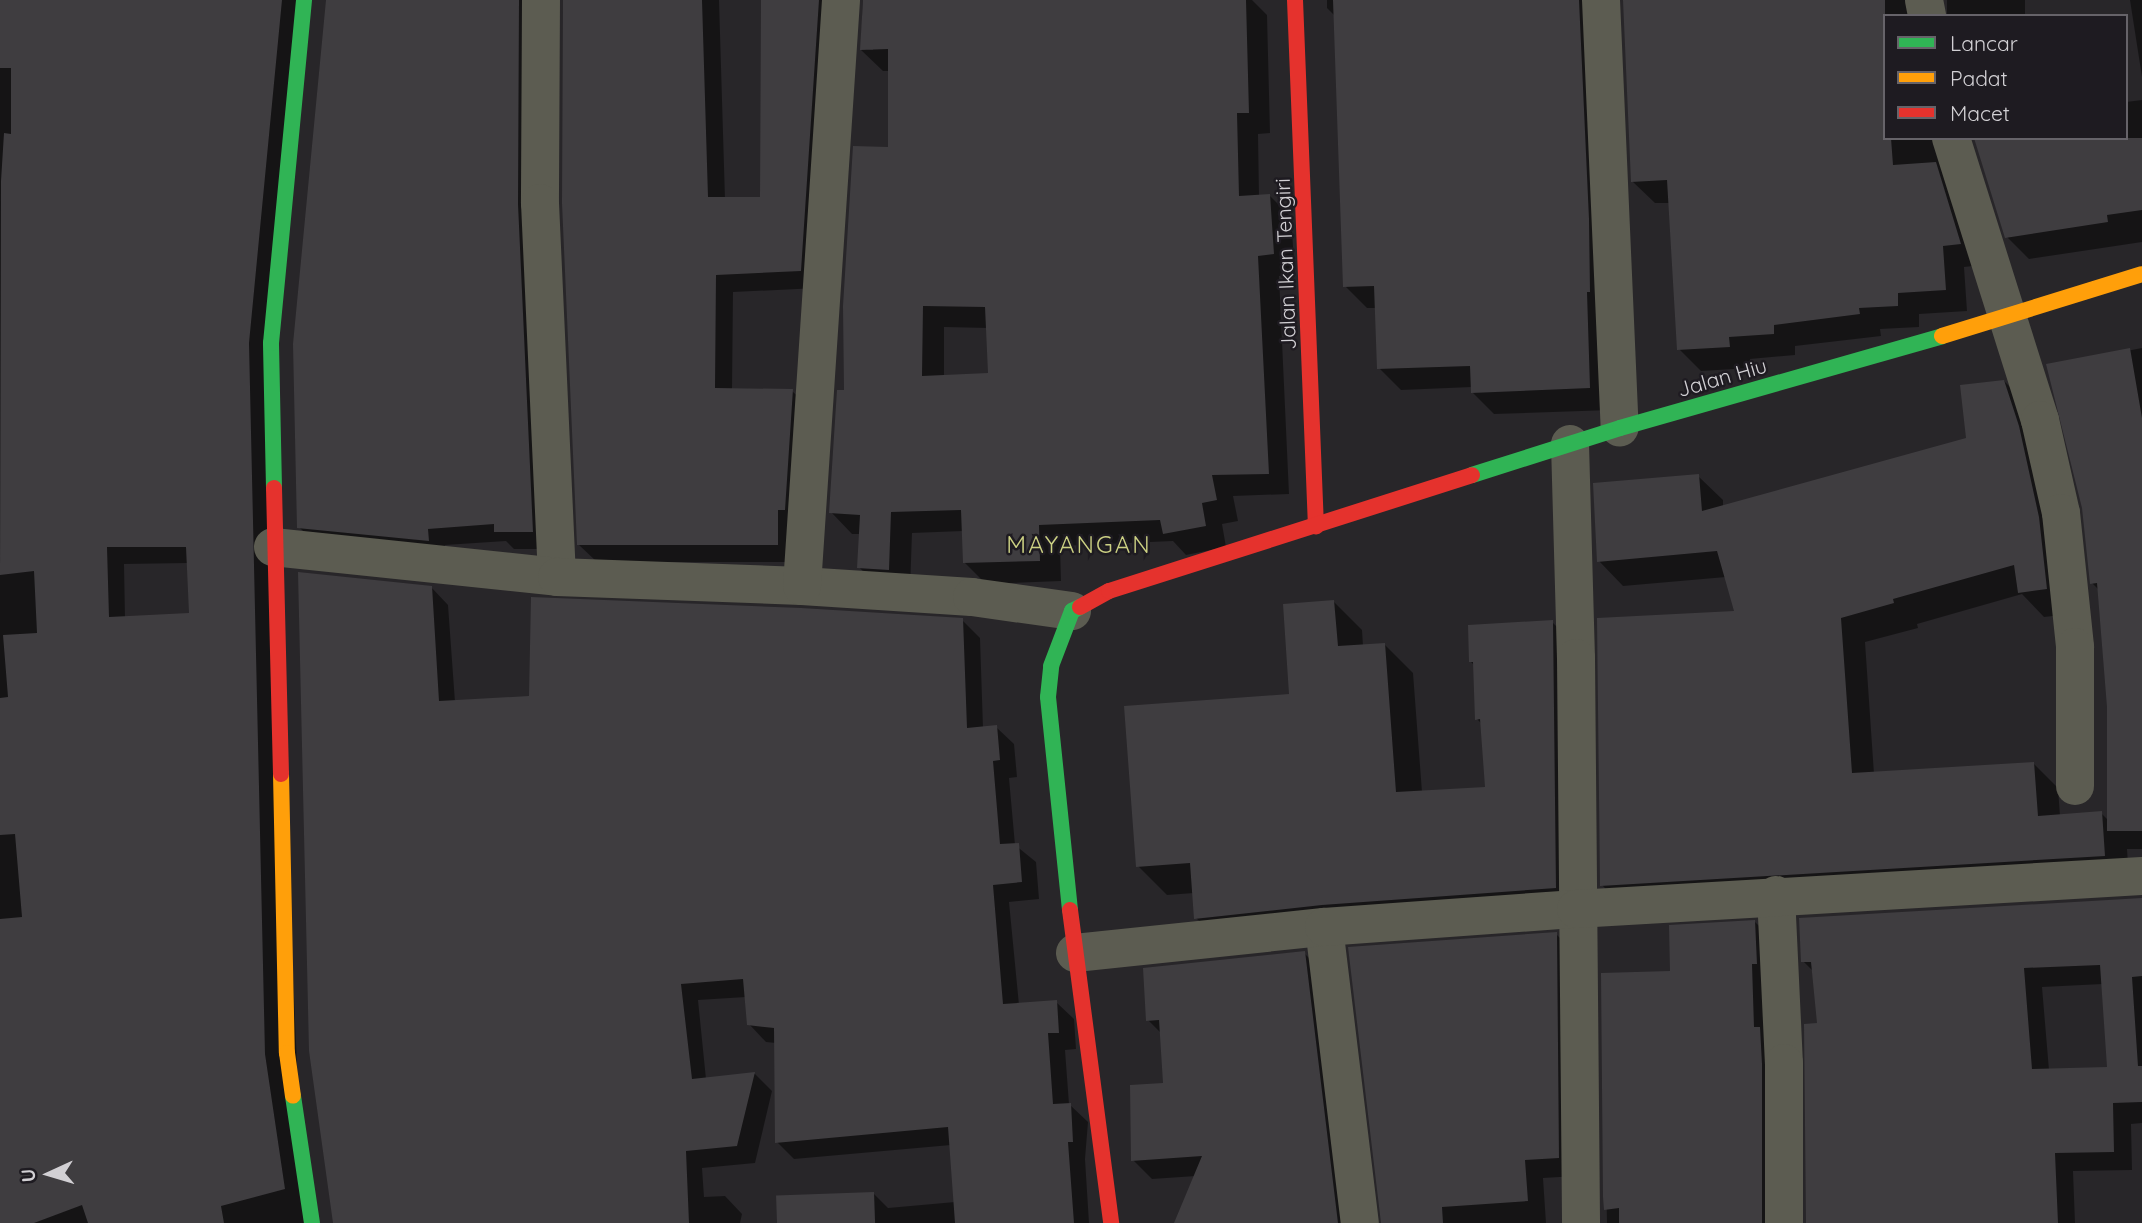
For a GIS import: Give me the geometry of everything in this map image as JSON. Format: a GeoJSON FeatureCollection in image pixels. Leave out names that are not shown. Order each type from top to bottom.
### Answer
{"type":"FeatureCollection","features":[{"type":"Feature","properties":{"kind":"street"},"geometry":{"type":"LineString","coordinates":[[304,0],[271,343],[273,547],[287,1052],[312,1223]]}},
{"type":"Feature","properties":{"kind":"street"},"geometry":{"type":"LineString","coordinates":[[541,0],[540,203],[557,577]]}},
{"type":"Feature","properties":{"kind":"street"},"geometry":{"type":"LineString","coordinates":[[803,586],[841,0]]}},
{"type":"Feature","properties":{"kind":"street","name":"Jalan Ikan Tengiri"},"geometry":{"type":"LineString","coordinates":[[1295,0],[1316,527]]}},
{"type":"Feature","properties":{"kind":"street"},"geometry":{"type":"LineString","coordinates":[[1601,0],[1620,428]]}},
{"type":"Feature","properties":{"kind":"street"},"geometry":{"type":"LineString","coordinates":[[1952,140],[2040,420],[2061,513],[2076,647],[2075,786]]}},
{"type":"Feature","properties":{"kind":"street","name":"Jalan Hiu"},"geometry":{"type":"LineString","coordinates":[[1072,611],[1109,591],[1620,428],[2142,274]]}},
{"type":"Feature","properties":{"kind":"street"},"geometry":{"type":"LineString","coordinates":[[1570,444],[1576,658],[1576,909],[1581,1223]]}},
{"type":"Feature","properties":{"kind":"street"},"geometry":{"type":"LineString","coordinates":[[273,547],[557,577],[803,586],[972,597],[1072,611],[1051,666],[1048,697],[1075,953],[1111,1223]]}},
{"type":"Feature","properties":{"kind":"street"},"geometry":{"type":"LineString","coordinates":[[1075,953],[1324,927],[1776,895],[2142,876]]}},
{"type":"Feature","properties":{"kind":"street"},"geometry":{"type":"LineString","coordinates":[[1776,895],[1784,1063],[1784,1223]]}},
{"type":"Feature","properties":{"kind":"street"},"geometry":{"type":"LineString","coordinates":[[1324,927],[1360,1223]]}},
{"type":"Feature","properties":{"kind":"building"},"geometry":{"type":"Polygon","coordinates":[[[0,0],[282,0],[249,343],[265,1054],[285,1189],[221,1206],[224,1223],[88,1223],[82,1205],[34,1223],[0,1223],[0,919],[22,917],[15,834],[0,835],[0,698],[8,697],[3,635],[37,633],[34,571],[0,575],[1,181],[4,133],[11,134],[11,68],[0,68],[0,0]],[[107,547],[109,617],[189,613],[186,547],[107,547]]]}},
{"type":"Feature","properties":{"kind":"building"},"geometry":{"type":"Polygon","coordinates":[[[326,0],[519,0],[518,204],[533,532],[494,532],[494,524],[428,529],[429,541],[297,528],[293,344],[326,0]]]}},
{"type":"Feature","properties":{"kind":"building"},"geometry":{"type":"Polygon","coordinates":[[[563,0],[702,0],[708,197],[760,197],[761,0],[819,0],[801,271],[716,275],[715,388],[793,389],[785,510],[778,510],[778,545],[577,545],[562,203],[563,0]]]}},
{"type":"Feature","properties":{"kind":"building"},"geometry":{"type":"Polygon","coordinates":[[[863,0],[1246,0],[1249,113],[1237,113],[1239,196],[1270,194],[1274,254],[1258,256],[1269,474],[1212,475],[1217,500],[1202,503],[1206,526],[1163,534],[1160,520],[1039,525],[1040,561],[963,563],[961,510],[891,512],[889,570],[857,568],[860,515],[829,513],[837,390],[844,390],[843,306],[853,146],[888,147],[888,49],[860,50],[863,0]],[[923,306],[922,376],[988,373],[985,307],[923,306]]]}},
{"type":"Feature","properties":{"kind":"building"},"geometry":{"type":"Polygon","coordinates":[[[1333,0],[1579,0],[1589,219],[1590,292],[1587,292],[1590,388],[1471,393],[1470,366],[1377,369],[1374,286],[1343,287],[1333,0]]]}},
{"type":"Feature","properties":{"kind":"building"},"geometry":{"type":"Polygon","coordinates":[[[1623,0],[1885,0],[1883,140],[1891,140],[1893,165],[1936,162],[1961,244],[1943,246],[1946,290],[1898,293],[1898,306],[1859,308],[1860,314],[1774,325],[1774,334],[1729,337],[1730,347],[1677,350],[1667,180],[1631,182],[1623,0]]]}},
{"type":"Feature","properties":{"kind":"building"},"geometry":{"type":"Polygon","coordinates":[[[2142,138],[2142,210],[2107,215],[2108,222],[2005,238],[1975,140],[2142,138]]]}},
{"type":"Feature","properties":{"kind":"building"},"geometry":{"type":"Polygon","coordinates":[[[2130,348],[2142,418],[2142,831],[2107,831],[2107,707],[2097,583],[2090,584],[2082,508],[2046,364],[2130,348]]]}},
{"type":"Feature","properties":{"kind":"building"},"geometry":{"type":"Polygon","coordinates":[[[2004,380],[2019,426],[2039,517],[2047,589],[2018,593],[2014,565],[1893,599],[1894,603],[1841,618],[1852,773],[2034,762],[2038,816],[2102,811],[2105,856],[1600,886],[1597,618],[1734,611],[1717,551],[1597,562],[1593,483],[1699,474],[1702,511],[1966,438],[1960,385],[2004,380]]]}},
{"type":"Feature","properties":{"kind":"building"},"geometry":{"type":"Polygon","coordinates":[[[298,572],[432,586],[439,701],[529,696],[531,597],[801,608],[963,618],[967,728],[997,725],[1000,760],[993,761],[1000,844],[1019,843],[1022,882],[993,885],[1003,1004],[1057,1000],[1059,1033],[1048,1033],[1053,1104],[1071,1103],[1073,1142],[1068,1142],[1074,1223],[955,1223],[948,1127],[775,1143],[774,1028],[747,1025],[743,979],[681,984],[692,1079],[755,1072],[737,1146],[686,1151],[689,1223],[333,1223],[309,1051],[298,572]]]}},
{"type":"Feature","properties":{"kind":"building"},"geometry":{"type":"Polygon","coordinates":[[[1334,600],[1338,646],[1385,643],[1396,792],[1485,787],[1480,719],[1475,720],[1473,662],[1469,662],[1468,625],[1553,620],[1556,888],[1322,905],[1194,919],[1190,863],[1136,867],[1124,706],[1289,694],[1283,604],[1334,600]]]}},
{"type":"Feature","properties":{"kind":"building"},"geometry":{"type":"Polygon","coordinates":[[[2142,898],[2142,976],[2132,977],[2138,1066],[2142,1066],[2142,1102],[2113,1103],[2114,1152],[2055,1153],[2058,1223],[1806,1223],[1804,1024],[1817,1023],[1811,962],[1801,962],[1799,918],[2142,898]],[[2100,965],[2024,968],[2032,1069],[2107,1067],[2100,965]]]}},
{"type":"Feature","properties":{"kind":"building"},"geometry":{"type":"Polygon","coordinates":[[[1755,920],[1757,964],[1752,964],[1754,1027],[1760,1027],[1762,1064],[1762,1223],[1619,1223],[1619,1208],[1604,1210],[1603,1197],[1601,973],[1670,971],[1669,925],[1755,920]]]}},
{"type":"Feature","properties":{"kind":"building"},"geometry":{"type":"Polygon","coordinates":[[[1557,932],[1559,1158],[1525,1160],[1528,1201],[1442,1207],[1443,1223],[1381,1223],[1348,947],[1557,932]]]}},
{"type":"Feature","properties":{"kind":"building"},"geometry":{"type":"Polygon","coordinates":[[[1305,951],[1338,1223],[1174,1223],[1202,1156],[1131,1161],[1130,1085],[1163,1083],[1159,1020],[1146,1021],[1143,968],[1305,951]]]}},
{"type":"Feature","properties":{"kind":"building"},"geometry":{"type":"Polygon","coordinates":[[[874,1192],[875,1223],[777,1223],[776,1195],[874,1192]]]}},
{"type":"Feature","properties":{"kind":"traffic: fast"},"geometry":{"type":"LineString","coordinates":[[274,488],[271,343],[304,0]]}},
{"type":"Feature","properties":{"kind":"traffic: fast"},"geometry":{"type":"LineString","coordinates":[[1472,475],[1620,428],[1942,336]]}},
{"type":"Feature","properties":{"kind":"traffic: fast"},"geometry":{"type":"LineString","coordinates":[[1070,910],[1048,697],[1051,666],[1072,611],[1080,607]]}},
{"type":"Feature","properties":{"kind":"traffic: fast"},"geometry":{"type":"LineString","coordinates":[[293,1096],[312,1223]]}},
{"type":"Feature","properties":{"kind":"traffic: slow"},"geometry":{"type":"LineString","coordinates":[[1942,336],[2142,274]]}},
{"type":"Feature","properties":{"kind":"traffic: slow"},"geometry":{"type":"LineString","coordinates":[[281,774],[287,1053],[293,1096]]}},
{"type":"Feature","properties":{"kind":"traffic: jam"},"geometry":{"type":"LineString","coordinates":[[1295,0],[1316,527]]}},
{"type":"Feature","properties":{"kind":"traffic: jam"},"geometry":{"type":"LineString","coordinates":[[1080,607],[1109,591],[1472,475]]}},
{"type":"Feature","properties":{"kind":"traffic: jam"},"geometry":{"type":"LineString","coordinates":[[274,488],[281,774]]}},
{"type":"Feature","properties":{"kind":"traffic: jam"},"geometry":{"type":"LineString","coordinates":[[1070,910],[1111,1223]]}},
{"type":"Feature","properties":{"kind":"district","name":"MAYANGAN"},"geometry":{"type":"Point","coordinates":[1079,545]}}]}
